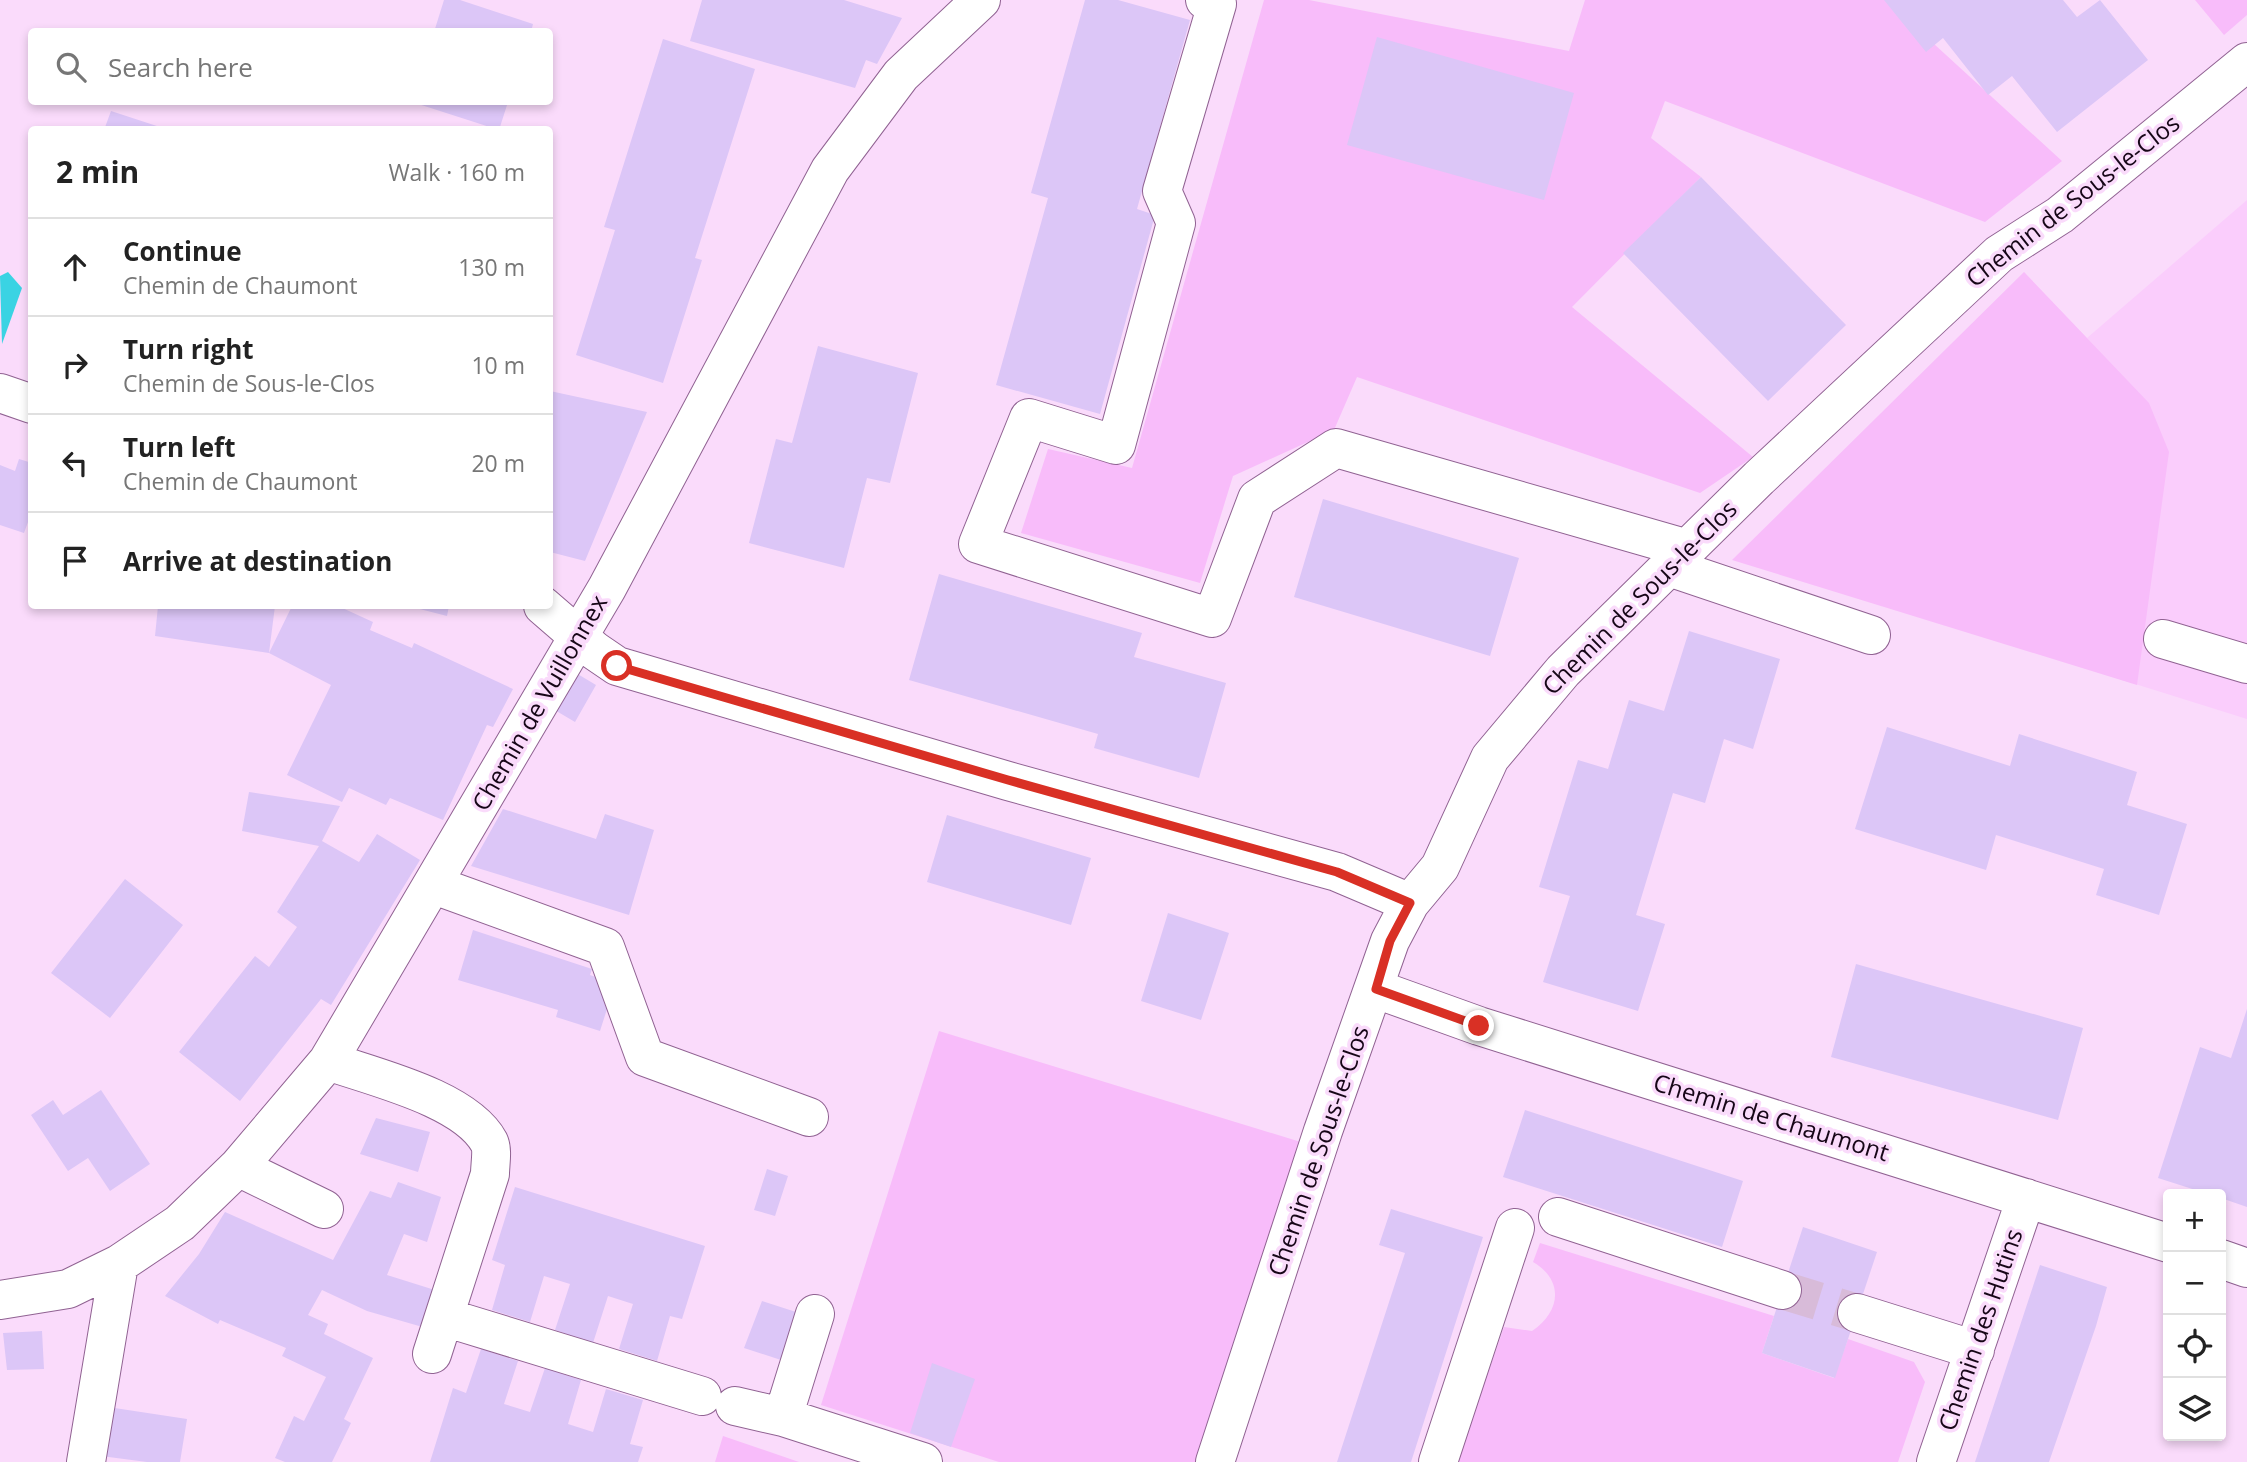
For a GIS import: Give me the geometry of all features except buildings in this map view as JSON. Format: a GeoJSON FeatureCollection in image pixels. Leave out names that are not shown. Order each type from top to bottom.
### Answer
{"type":"FeatureCollection","features":[{"type":"Feature","properties":{"kind":"street","name":"Chemin de Vuillonnex"},"geometry":{"type":"LineString","coordinates":[[0,1300],[68,1289],[119,1264],[180,1223],[238,1167],[328,1060],[434,885],[607,588],[830,170],[901,75],[978,0]]}},
{"type":"Feature","properties":{"kind":"street"},"geometry":{"type":"LineString","coordinates":[[1205,0],[1217,4],[1162,191],[1177,223],[1116,444],[1029,418],[978,544],[1212,618],[1257,499],[1336,448],[1678,558],[1871,635]]}},
{"type":"Feature","properties":{"kind":"street","name":"Chemin de Sous-le-Clos"},"geometry":{"type":"LineString","coordinates":[[1215,1462],[1323,1131],[1376,989],[1390,941],[1410,903],[1440,867],[1490,758],[1563,671],[1678,558],[1999,254],[2060,215],[2247,62]]}},
{"type":"Feature","properties":{"kind":"street"},"geometry":{"type":"LineString","coordinates":[[0,393],[28,403]]}},
{"type":"Feature","properties":{"kind":"street"},"geometry":{"type":"LineString","coordinates":[[546,609],[617,666],[1337,872],[1410,903]]}},
{"type":"Feature","properties":{"kind":"street"},"geometry":{"type":"LineString","coordinates":[[2163,639],[2247,664]]}},
{"type":"Feature","properties":{"kind":"street"},"geometry":{"type":"LineString","coordinates":[[434,885],[605,947],[645,1057],[809,1117]]}},
{"type":"Feature","properties":{"kind":"street","name":"Chemin de Chaumont"},"geometry":{"type":"LineString","coordinates":[[1376,989],[1479,1026],[2163,1240]]}},
{"type":"Feature","properties":{"kind":"street"},"geometry":{"type":"LineString","coordinates":[[328,1060],[443,1103],[471,1120],[490,1144],[490,1174],[432,1354]]}},
{"type":"Feature","properties":{"kind":"street"},"geometry":{"type":"LineString","coordinates":[[238,1167],[324,1209]]}},
{"type":"Feature","properties":{"kind":"street","name":"Chemin des Hutins"},"geometry":{"type":"LineString","coordinates":[[1936,1462],[2026,1198]]}},
{"type":"Feature","properties":{"kind":"street"},"geometry":{"type":"LineString","coordinates":[[1558,1217],[1782,1290]]}},
{"type":"Feature","properties":{"kind":"street"},"geometry":{"type":"LineString","coordinates":[[1438,1462],[1515,1228]]}},
{"type":"Feature","properties":{"kind":"street"},"geometry":{"type":"LineString","coordinates":[[2226,1261],[2247,1268]]}},
{"type":"Feature","properties":{"kind":"street"},"geometry":{"type":"LineString","coordinates":[[86,1462],[119,1264]]}},
{"type":"Feature","properties":{"kind":"street"},"geometry":{"type":"LineString","coordinates":[[1857,1313],[1975,1350]]}},
{"type":"Feature","properties":{"kind":"street"},"geometry":{"type":"LineString","coordinates":[[783,1418],[815,1314]]}},
{"type":"Feature","properties":{"kind":"street"},"geometry":{"type":"LineString","coordinates":[[444,1317],[923,1462]]}},
{"type":"Feature","properties":{"kind":"shaded area"},"geometry":{"type":"Polygon","coordinates":[[[1264,0],[1309,0],[1569,51],[1585,0],[1886,0],[2062,161],[1985,222],[1665,101],[1651,138],[1701,177],[1572,307],[1753,457],[1700,493],[1357,377],[1334,430],[1233,476],[1200,583],[1021,533],[1048,449],[1132,468],[1264,0]]]}},
{"type":"Feature","properties":{"kind":"shaded area"},"geometry":{"type":"Polygon","coordinates":[[[2195,0],[2247,0],[2247,15],[2224,35],[2195,0]]]}},
{"type":"Feature","properties":{"kind":"shaded area"},"geometry":{"type":"Polygon","coordinates":[[[2247,200],[2247,719],[2097,672],[2024,272],[2087,338],[2247,200]]]}},
{"type":"Feature","properties":{"kind":"shaded area"},"geometry":{"type":"Polygon","coordinates":[[[2024,272],[2149,403],[2169,452],[2137,685],[1732,560],[2024,272]]]}},
{"type":"Feature","properties":{"kind":"shaded area"},"geometry":{"type":"Polygon","coordinates":[[[939,1031],[1304,1143],[1200,1462],[999,1462],[821,1405],[939,1031]]]}},
{"type":"Feature","properties":{"kind":"shaded area"},"geometry":{"type":"Polygon","coordinates":[[[1540,1243],[1774,1316],[1762,1353],[1834,1378],[1848,1339],[1914,1362],[1925,1382],[1898,1462],[1457,1462],[1504,1327],[1532,1331],[1553,1306],[1555,1296],[1550,1278],[1533,1262],[1540,1243]]]}},
{"type":"Feature","properties":{"kind":"shaded area"},"geometry":{"type":"Polygon","coordinates":[[[723,1436],[799,1462],[715,1462],[723,1436]]]}},
{"type":"Feature","properties":{"kind":"water"},"geometry":{"type":"Polygon","coordinates":[[[8,272],[22,288],[2,344],[0,276],[8,272]]]}},
{"type":"Feature","properties":{"kind":"tunnel"},"geometry":{"type":"LineString","coordinates":[[1782,1290],[1857,1313]]}},
{"type":"Feature","properties":{"kind":"route"},"geometry":{"type":"LineString","coordinates":[[617,666],[1337,872],[1410,903],[1390,941],[1376,989],[1479,1026]]}}]}
